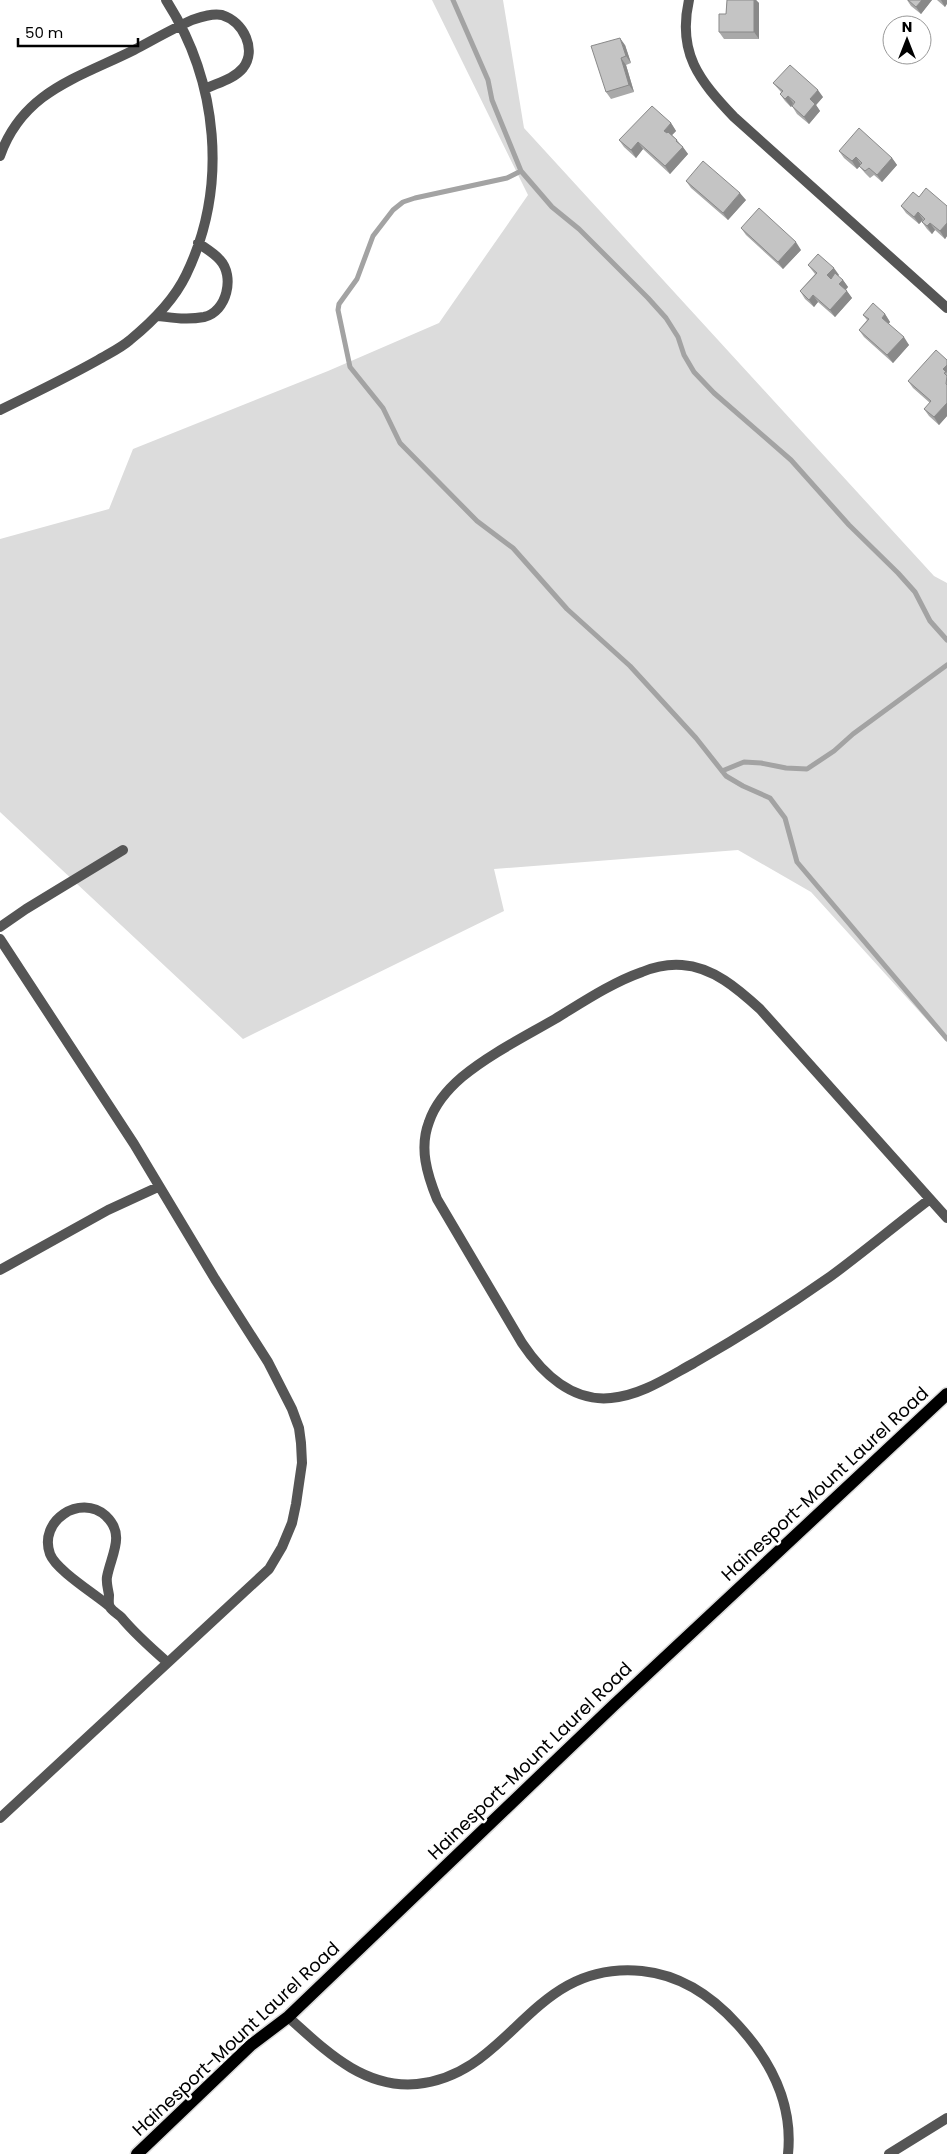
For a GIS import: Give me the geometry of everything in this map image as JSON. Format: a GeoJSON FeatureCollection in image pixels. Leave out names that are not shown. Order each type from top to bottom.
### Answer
{"type":"FeatureCollection","features":[{"type":"Feature","properties":{"kind":"main road","name":"Hainesport-Mount Laurel Road"},"geometry":{"type":"LineString","coordinates":[[137,2154],[251,2045],[288,2016],[628,1692],[947,1394]]}},
{"type":"Feature","properties":{"kind":"street"},"geometry":{"type":"LineString","coordinates":[[0,410],[46,388],[128,342],[157,316],[186,275],[206,214],[212,169],[212,125],[205,89],[196,59],[181,25],[166,0]]}},
{"type":"Feature","properties":{"kind":"street"},"geometry":{"type":"LineString","coordinates":[[689,0],[685,21],[686,41],[691,62],[702,81],[716,99],[947,308]]}},
{"type":"Feature","properties":{"kind":"street"},"geometry":{"type":"LineString","coordinates":[[0,156],[16,122],[37,101],[66,83],[181,25],[214,14],[232,20],[247,37],[250,48],[248,59],[234,76],[205,89]]}},
{"type":"Feature","properties":{"kind":"street"},"geometry":{"type":"LineString","coordinates":[[157,316],[184,319],[206,317],[216,310],[224,300],[228,288],[225,268],[220,259],[198,243]]}},
{"type":"Feature","properties":{"kind":"street"},"geometry":{"type":"LineString","coordinates":[[0,927],[123,850]]}},
{"type":"Feature","properties":{"kind":"street"},"geometry":{"type":"LineString","coordinates":[[0,939],[134,1144],[158,1187],[268,1362],[285,1393],[299,1428],[302,1463],[292,1523],[274,1562],[235,1602],[167,1662],[1,1816]]}},
{"type":"Feature","properties":{"kind":"street"},"geometry":{"type":"LineString","coordinates":[[930,1199],[833,1275],[712,1353],[650,1388],[630,1395],[610,1398],[596,1397],[569,1389],[551,1378],[535,1362],[522,1343],[438,1199],[425,1159],[424,1140],[429,1122],[437,1105],[448,1090],[479,1064],[578,1004],[621,982],[642,972],[663,966],[683,965],[704,970],[723,979],[742,992],[760,1009],[930,1199],[947,1218]]}},
{"type":"Feature","properties":{"kind":"street"},"geometry":{"type":"LineString","coordinates":[[0,1270],[85,1223],[158,1187]]}},
{"type":"Feature","properties":{"kind":"street"},"geometry":{"type":"LineString","coordinates":[[110,1606],[107,1578],[117,1546],[112,1524],[105,1516],[90,1509],[74,1508],[56,1520],[50,1530],[48,1542],[50,1553],[56,1563],[110,1606],[126,1625],[167,1662]]}},
{"type":"Feature","properties":{"kind":"street"},"geometry":{"type":"LineString","coordinates":[[288,2016],[330,2055],[359,2073],[397,2084],[417,2084],[456,2074],[474,2063],[540,2004],[560,1989],[582,1978],[606,1971],[656,1972],[680,1981],[703,1993],[722,2008],[755,2046],[780,2089],[787,2113],[790,2136],[788,2154]]}},
{"type":"Feature","properties":{"kind":"street"},"geometry":{"type":"LineString","coordinates":[[889,2154],[947,2118]]}},
{"type":"Feature","properties":{"kind":"shaded area"},"geometry":{"type":"Polygon","coordinates":[[[432,0],[503,0],[524,128],[934,576],[947,583],[947,1042],[811,892],[738,850],[494,869],[504,911],[243,1039],[0,812],[0,539],[109,509],[133,449],[328,371],[439,323],[528,195],[432,0]]]}},
{"type":"Feature","properties":{"kind":"building"},"geometry":{"type":"Polygon","coordinates":[[[727,0],[754,0],[754,32],[719,32],[719,14],[726,14],[727,0]]]}},
{"type":"Feature","properties":{"kind":"building"},"geometry":{"type":"Polygon","coordinates":[[[908,0],[922,0],[916,7],[908,0]]]}},
{"type":"Feature","properties":{"kind":"building"},"geometry":{"type":"Polygon","coordinates":[[[620,38],[626,56],[621,58],[629,85],[606,92],[591,46],[620,38]]]}},
{"type":"Feature","properties":{"kind":"building"},"geometry":{"type":"Polygon","coordinates":[[[790,65],[818,90],[810,99],[815,104],[804,117],[792,106],[795,102],[788,96],[785,99],[780,94],[783,91],[773,83],[790,65]]]}},
{"type":"Feature","properties":{"kind":"building"},"geometry":{"type":"Polygon","coordinates":[[[652,106],[671,123],[664,131],[668,132],[683,147],[665,166],[638,142],[631,150],[619,140],[652,106]]]}},
{"type":"Feature","properties":{"kind":"building"},"geometry":{"type":"Polygon","coordinates":[[[859,128],[892,158],[877,175],[869,168],[865,171],[859,166],[862,163],[856,157],[852,161],[839,151],[859,128]]]}},
{"type":"Feature","properties":{"kind":"building"},"geometry":{"type":"Polygon","coordinates":[[[703,161],[740,193],[723,213],[686,181],[703,161]]]}},
{"type":"Feature","properties":{"kind":"building"},"geometry":{"type":"Polygon","coordinates":[[[926,188],[947,206],[947,223],[940,231],[930,223],[927,226],[922,222],[925,219],[918,212],[914,217],[901,206],[913,192],[919,197],[926,188]]]}},
{"type":"Feature","properties":{"kind":"building"},"geometry":{"type":"Polygon","coordinates":[[[759,208],[796,242],[778,262],[741,228],[759,208]]]}},
{"type":"Feature","properties":{"kind":"building"},"geometry":{"type":"Polygon","coordinates":[[[818,254],[834,268],[827,275],[831,279],[835,273],[843,280],[839,284],[847,291],[830,310],[813,295],[809,300],[800,291],[817,273],[808,265],[818,254]]]}},
{"type":"Feature","properties":{"kind":"building"},"geometry":{"type":"Polygon","coordinates":[[[873,303],[885,314],[882,318],[904,337],[887,355],[859,330],[869,319],[863,315],[873,303]]]}},
{"type":"Feature","properties":{"kind":"building"},"geometry":{"type":"Polygon","coordinates":[[[936,350],[947,360],[947,365],[943,369],[947,376],[947,403],[934,417],[924,409],[931,401],[908,381],[936,350]]]}},
{"type":"Feature","properties":{"kind":"waterway"},"geometry":{"type":"LineString","coordinates":[[453,0],[488,80],[492,100],[521,171],[552,207],[579,229],[666,318],[678,337],[684,355],[694,372],[714,393],[791,460],[849,525],[898,573],[915,592],[930,621],[947,640]]}},
{"type":"Feature","properties":{"kind":"waterway"},"geometry":{"type":"LineString","coordinates":[[521,171],[507,178],[415,198],[403,202],[393,210],[373,236],[357,279],[339,304],[338,310],[350,367],[383,408],[400,443],[477,521],[513,548],[567,609],[630,666],[696,738],[726,776],[770,798],[785,818],[797,862],[947,1039]]}},
{"type":"Feature","properties":{"kind":"waterway"},"geometry":{"type":"LineString","coordinates":[[722,771],[744,762],[807,769],[834,751],[853,734],[947,665]]}}]}
